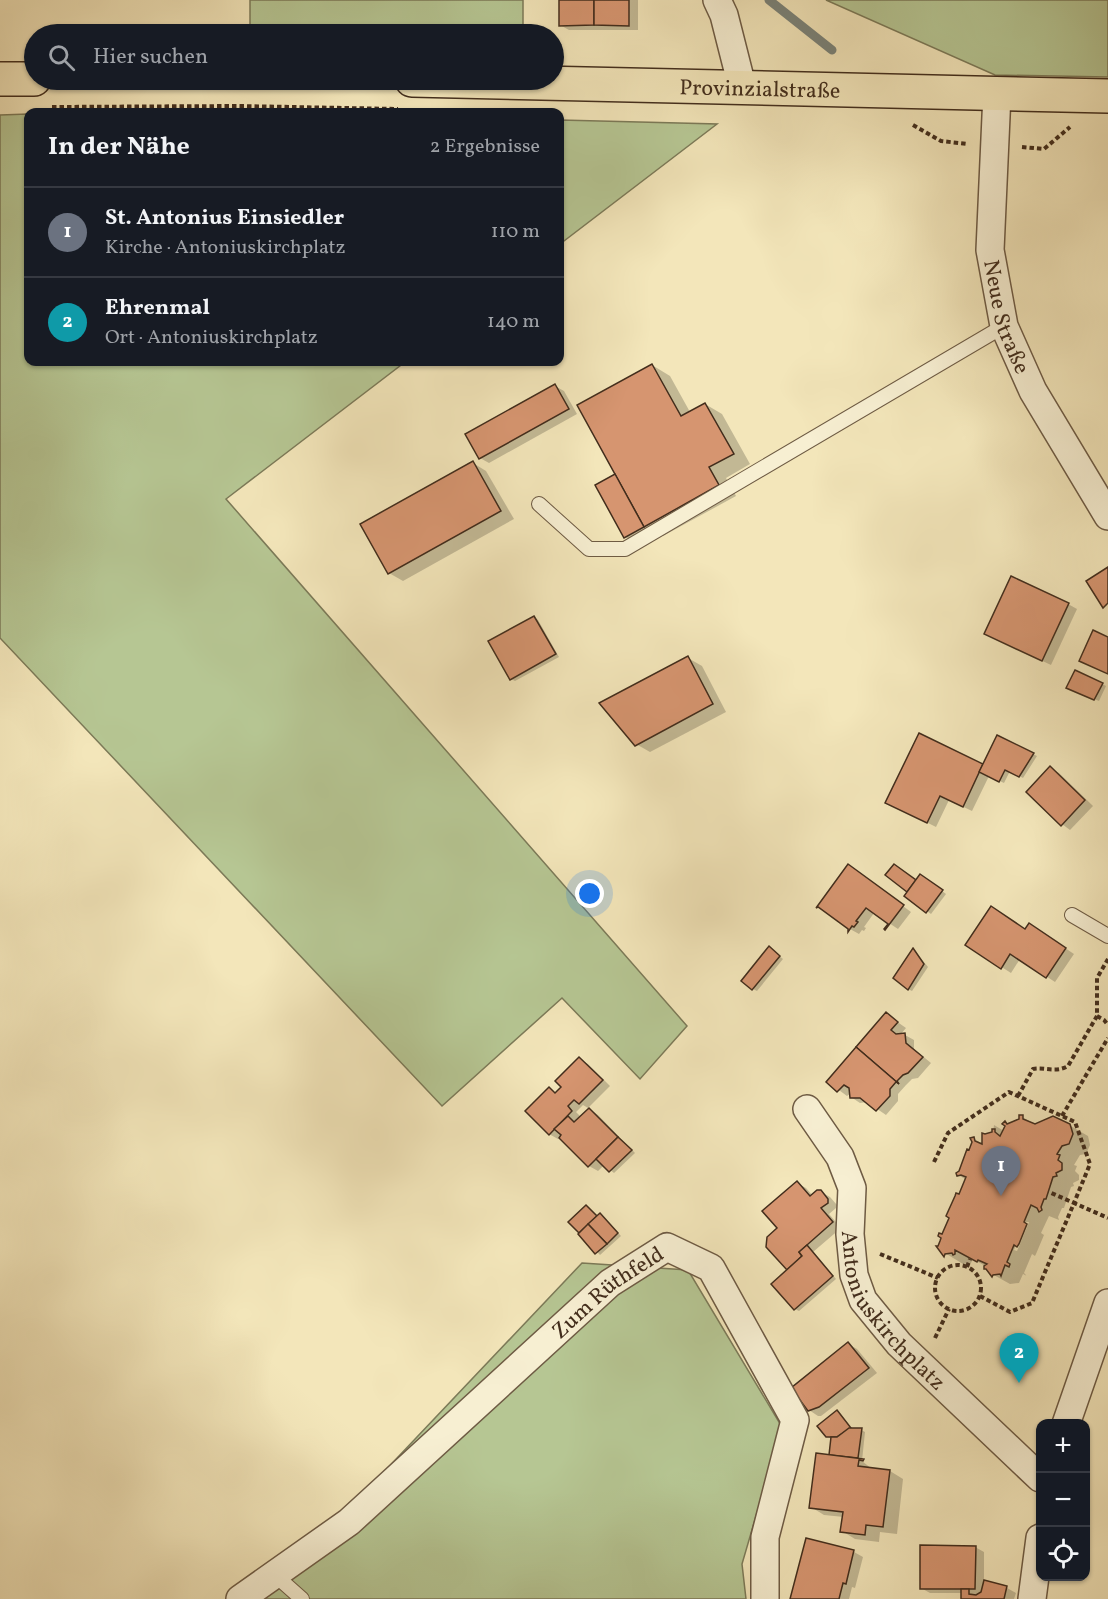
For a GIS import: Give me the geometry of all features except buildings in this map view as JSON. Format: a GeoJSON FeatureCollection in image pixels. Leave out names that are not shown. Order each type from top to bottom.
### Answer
{"type":"FeatureCollection","features":[{"type":"Feature","properties":{"kind":"main road"},"geometry":{"type":"LineString","coordinates":[[0,79],[24,87]]}},
{"type":"Feature","properties":{"kind":"main road","name":"Provinzialstraße"},"geometry":{"type":"LineString","coordinates":[[407,94],[742,86],[1108,96]]}},
{"type":"Feature","properties":{"kind":"street"},"geometry":{"type":"LineString","coordinates":[[717,0],[724,15],[742,86]]}},
{"type":"Feature","properties":{"kind":"street","name":"Neue Straße"},"geometry":{"type":"LineString","coordinates":[[998,94],[990,250],[1004,326],[1032,391],[1108,516]]}},
{"type":"Feature","properties":{"kind":"street","name":"Antoniuskirchplatz"},"geometry":{"type":"LineString","coordinates":[[807,1109],[840,1157],[852,1188],[850,1234],[854,1275],[863,1300],[899,1344],[1036,1473]]}},
{"type":"Feature","properties":{"kind":"street","name":"Zum Rüthfeld"},"geometry":{"type":"LineString","coordinates":[[240,1599],[349,1522],[610,1283],[667,1247],[711,1268],[795,1420],[765,1537],[765,1599]]}},
{"type":"Feature","properties":{"kind":"street"},"geometry":{"type":"LineString","coordinates":[[1068,1419],[1108,1303]]}},
{"type":"Feature","properties":{"kind":"street"},"geometry":{"type":"LineString","coordinates":[[1032,1599],[1036,1572]]}},
{"type":"Feature","properties":{"kind":"lane"},"geometry":{"type":"LineString","coordinates":[[538,504],[589,549],[625,549],[1004,326]]}},
{"type":"Feature","properties":{"kind":"lane"},"geometry":{"type":"LineString","coordinates":[[1072,915],[1108,936]]}},
{"type":"Feature","properties":{"kind":"lane"},"geometry":{"type":"LineString","coordinates":[[275,1575],[302,1599]]}},
{"type":"Feature","properties":{"kind":"path"},"geometry":{"type":"LineString","coordinates":[[41,93],[238,106],[407,94]]}},
{"type":"Feature","properties":{"kind":"path"},"geometry":{"type":"LineString","coordinates":[[907,121],[941,141],[1044,149],[1072,126]]}},
{"type":"Feature","properties":{"kind":"path"},"geometry":{"type":"LineString","coordinates":[[1018,1096],[1033,1069],[1054,1070],[1068,1066],[1096,1016],[1097,978],[1108,959]]}},
{"type":"Feature","properties":{"kind":"path"},"geometry":{"type":"LineString","coordinates":[[1096,1016],[1108,1025]]}},
{"type":"Feature","properties":{"kind":"path"},"geometry":{"type":"LineString","coordinates":[[1062,1116],[1108,1038]]}},
{"type":"Feature","properties":{"kind":"path"},"geometry":{"type":"LineString","coordinates":[[934,1162],[948,1133],[1008,1092],[1075,1122],[1090,1164],[1032,1303],[1010,1312],[980,1296]]}},
{"type":"Feature","properties":{"kind":"path"},"geometry":{"type":"LineString","coordinates":[[1049,1192],[1108,1218]]}},
{"type":"Feature","properties":{"kind":"path"},"geometry":{"type":"LineString","coordinates":[[872,1250],[938,1278]]}},
{"type":"Feature","properties":{"kind":"path"},"geometry":{"type":"LineString","coordinates":[[967,1266],[970,1259]]}},
{"type":"Feature","properties":{"kind":"path"},"geometry":{"type":"LineString","coordinates":[[951,1266],[967,1266],[978,1277],[981,1284],[980,1296],[973,1306],[966,1310],[951,1310],[936,1296],[938,1278],[944,1270],[951,1266]]}},
{"type":"Feature","properties":{"kind":"green space"},"geometry":{"type":"Polygon","coordinates":[[[250,0],[523,0],[523,24],[250,24],[250,0]]]}},
{"type":"Feature","properties":{"kind":"green space"},"geometry":{"type":"Polygon","coordinates":[[[826,0],[1108,0],[1108,77],[995,75],[826,0]]]}},
{"type":"Feature","properties":{"kind":"green space"},"geometry":{"type":"Polygon","coordinates":[[[24,114],[24,366],[400,366],[226,499],[687,1026],[640,1079],[562,998],[442,1106],[0,638],[0,115],[24,114]]]}},
{"type":"Feature","properties":{"kind":"green space"},"geometry":{"type":"Polygon","coordinates":[[[564,120],[717,124],[564,241],[564,120]]]}},
{"type":"Feature","properties":{"kind":"green space"},"geometry":{"type":"Polygon","coordinates":[[[582,1263],[688,1270],[782,1427],[742,1564],[746,1599],[259,1599],[271,1591],[582,1263]]]}},
{"type":"Feature","properties":{"kind":"waterway"},"geometry":{"type":"LineString","coordinates":[[769,0],[832,50]]}},
{"type":"Feature","properties":{"kind":"place","name":"St. Antonius Einsiedler"},"geometry":{"type":"Point","coordinates":[1001,1196]}},
{"type":"Feature","properties":{"kind":"place","name":"Ehrenmal"},"geometry":{"type":"Point","coordinates":[1019,1383]}}]}
